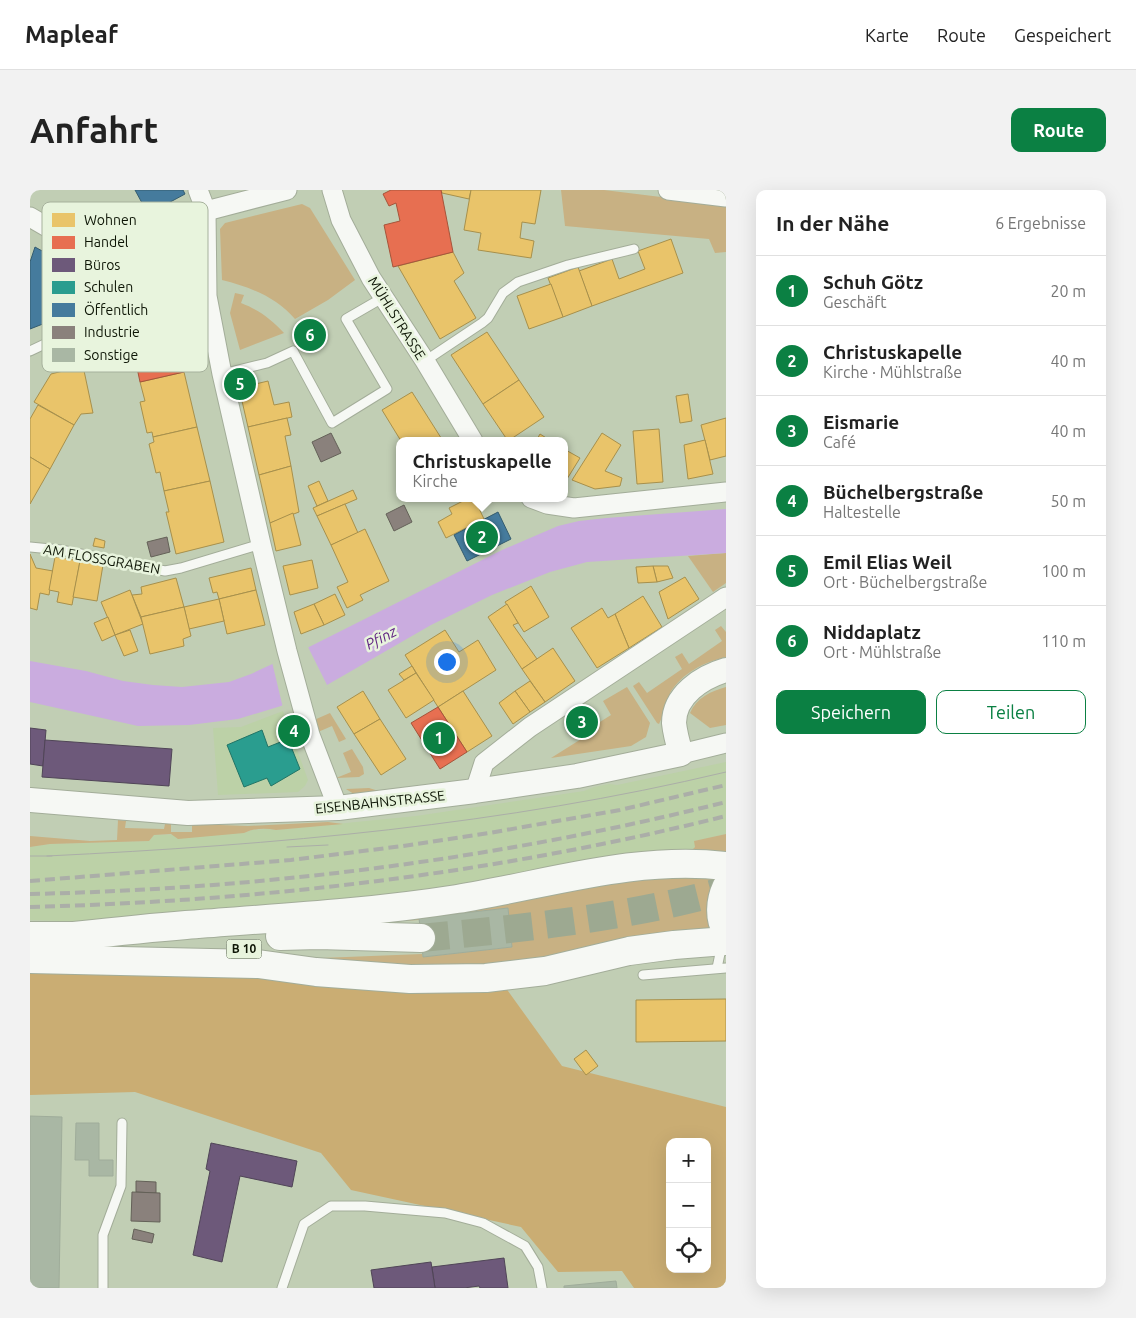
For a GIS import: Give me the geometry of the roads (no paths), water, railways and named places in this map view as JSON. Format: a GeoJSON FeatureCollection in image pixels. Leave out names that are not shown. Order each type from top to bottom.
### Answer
{"type":"FeatureCollection","features":[{"type":"Feature","properties":{"kind":"highway"},"geometry":{"type":"LineString","coordinates":[[70,947],[187,925],[315,916],[456,899],[637,866],[684,862],[726,866]]}},
{"type":"Feature","properties":{"kind":"highway"},"geometry":{"type":"LineString","coordinates":[[70,947],[258,964],[316,972],[410,979],[476,978],[545,970],[629,951],[725,935],[721,899],[726,888]]}},
{"type":"Feature","properties":{"kind":"highway","name":"B 10"},"geometry":{"type":"LineString","coordinates":[[30,936],[70,947],[184,951],[323,946],[421,938],[319,935],[184,937],[70,947],[30,959]]}},
{"type":"Feature","properties":{"kind":"street"},"geometry":{"type":"LineString","coordinates":[[198,190],[203,202]]}},
{"type":"Feature","properties":{"kind":"street"},"geometry":{"type":"LineString","coordinates":[[208,210],[287,190]]}},
{"type":"Feature","properties":{"kind":"street","name":"MÜHLSTRASSE"},"geometry":{"type":"LineString","coordinates":[[332,190],[341,220],[371,278],[425,361],[471,437]]}},
{"type":"Feature","properties":{"kind":"street"},"geometry":{"type":"LineString","coordinates":[[668,190],[726,197]]}},
{"type":"Feature","properties":{"kind":"street"},"geometry":{"type":"LineString","coordinates":[[30,217],[42,224]]}},
{"type":"Feature","properties":{"kind":"street"},"geometry":{"type":"LineString","coordinates":[[208,306],[261,544],[288,653],[310,735],[338,808]]}},
{"type":"Feature","properties":{"kind":"street"},"geometry":{"type":"LineString","coordinates":[[542,502],[574,508],[726,492]]}},
{"type":"Feature","properties":{"kind":"street"},"geometry":{"type":"LineString","coordinates":[[475,791],[484,763],[491,757],[530,728],[726,597]]}},
{"type":"Feature","properties":{"kind":"street"},"geometry":{"type":"LineString","coordinates":[[681,754],[674,721],[677,708],[685,694],[699,682],[726,670]]}},
{"type":"Feature","properties":{"kind":"street","name":"EISENBAHNSTRASSE"},"geometry":{"type":"LineString","coordinates":[[30,800],[188,813],[338,808],[577,776],[726,743]]}},
{"type":"Feature","properties":{"kind":"lane"},"geometry":{"type":"LineString","coordinates":[[425,361],[488,318],[503,292],[518,282],[568,265],[634,249]]}},
{"type":"Feature","properties":{"kind":"lane"},"geometry":{"type":"LineString","coordinates":[[222,374],[267,363],[292,351],[332,423],[387,389],[346,320],[384,297]]}},
{"type":"Feature","properties":{"kind":"lane"},"geometry":{"type":"LineString","coordinates":[[30,351],[42,345]]}},
{"type":"Feature","properties":{"kind":"lane","name":"AM FLOSSGRABEN"},"geometry":{"type":"LineString","coordinates":[[30,547],[61,550],[165,571],[261,544]]}},
{"type":"Feature","properties":{"kind":"lane"},"geometry":{"type":"LineString","coordinates":[[644,975],[722,968],[725,935]]}},
{"type":"Feature","properties":{"kind":"lane"},"geometry":{"type":"LineString","coordinates":[[103,1288],[103,1235],[121,1186],[122,1123]]}},
{"type":"Feature","properties":{"kind":"lane"},"geometry":{"type":"LineString","coordinates":[[282,1288],[304,1224],[331,1206],[365,1206],[445,1213],[483,1222],[525,1246],[538,1267],[542,1288]]}},
{"type":"Feature","properties":{"kind":"water","name":"Pfinz"},"geometry":{"type":"Polygon","coordinates":[[[726,509],[726,553],[587,562],[550,572],[492,595],[431,625],[327,685],[281,706],[238,719],[189,725],[138,726],[30,702],[30,661],[86,671],[123,681],[153,685],[182,687],[229,682],[309,647],[502,550],[558,526],[606,518],[726,509]]]}},
{"type":"Feature","properties":{"kind":"tunnel"},"geometry":{"type":"LineString","coordinates":[[421,938],[575,921],[651,908],[726,890]]}},
{"type":"Feature","properties":{"kind":"tram line"},"geometry":{"type":"LineString","coordinates":[[47,856],[218,846],[389,830],[558,806],[726,772]]}},
{"type":"Feature","properties":{"kind":"tram line"},"geometry":{"type":"LineString","coordinates":[[287,847],[328,845]]}},
{"type":"Feature","properties":{"kind":"tram line"},"geometry":{"type":"LineString","coordinates":[[30,856],[52,856]]}},
{"type":"Feature","properties":{"kind":"railway"},"geometry":{"type":"LineString","coordinates":[[30,881],[291,860],[403,846],[620,810],[726,785]]}},
{"type":"Feature","properties":{"kind":"railway"},"geometry":{"type":"LineString","coordinates":[[30,894],[206,886],[381,868],[554,840],[726,802]]}},
{"type":"Feature","properties":{"kind":"railway"},"geometry":{"type":"LineString","coordinates":[[30,907],[118,904],[205,898],[293,891],[380,881],[554,853],[726,816]]}},
{"type":"Feature","properties":{"kind":"place","name":"Niddaplatz"},"geometry":{"type":"Point","coordinates":[310,335]}},
{"type":"Feature","properties":{"kind":"place","name":"Emil Elias Weil"},"geometry":{"type":"Point","coordinates":[240,384]}},
{"type":"Feature","properties":{"kind":"place","name":"Christuskapelle"},"geometry":{"type":"Point","coordinates":[482,537]}},
{"type":"Feature","properties":{"kind":"place","name":"Eismarie"},"geometry":{"type":"Point","coordinates":[582,722]}},
{"type":"Feature","properties":{"kind":"place","name":"Büchelbergstraße"},"geometry":{"type":"Point","coordinates":[294,731]}},
{"type":"Feature","properties":{"kind":"place","name":"Schuh Götz"},"geometry":{"type":"Point","coordinates":[439,738]}}]}
